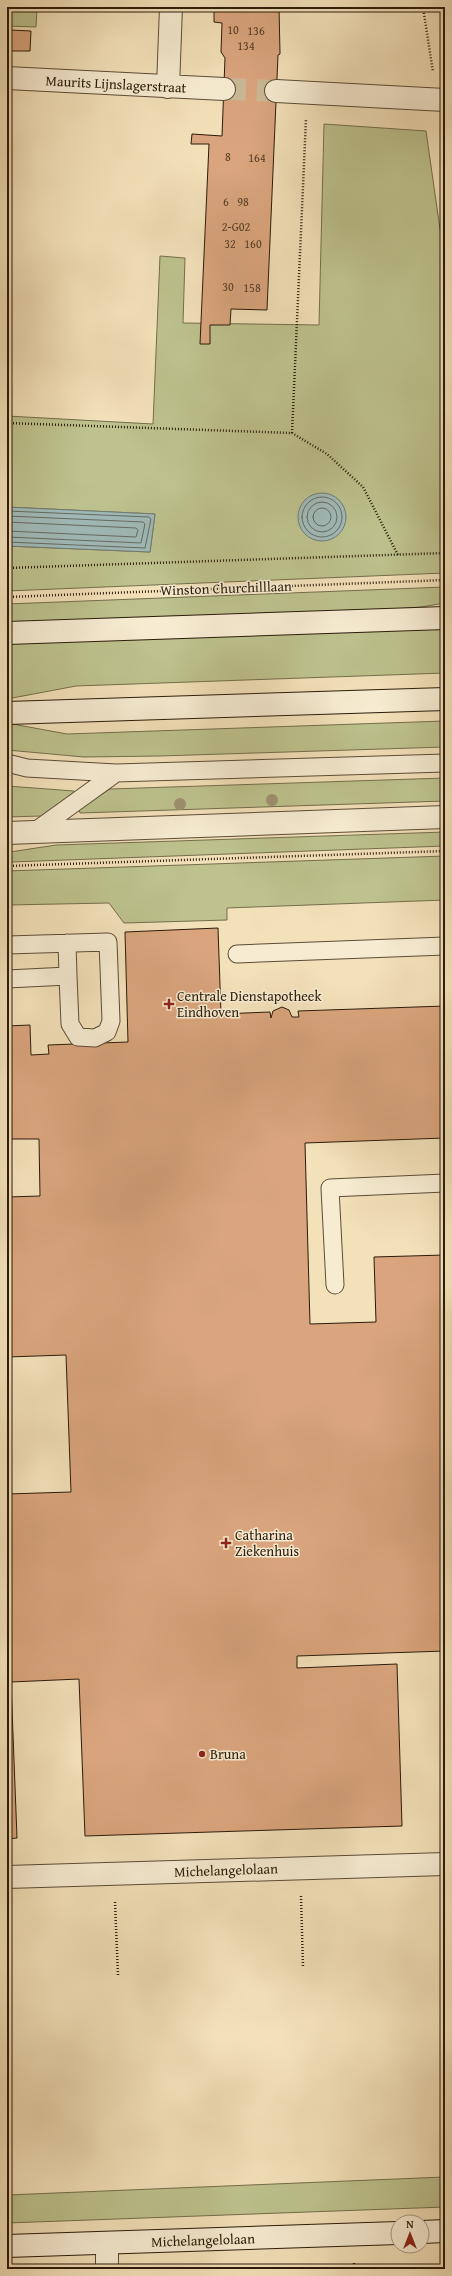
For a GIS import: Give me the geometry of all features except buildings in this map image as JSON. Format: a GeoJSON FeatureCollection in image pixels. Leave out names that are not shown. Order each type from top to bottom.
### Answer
{"type":"FeatureCollection","features":[{"type":"Feature","properties":{"kind":"street"},"geometry":{"type":"LineString","coordinates":[[168,87],[171,7]]}},
{"type":"Feature","properties":{"kind":"street","name":"Maurits Lijnslagerstraat"},"geometry":{"type":"LineString","coordinates":[[7,78],[224,89]]}},
{"type":"Feature","properties":{"kind":"street"},"geometry":{"type":"LineString","coordinates":[[276,91],[445,100]]}},
{"type":"Feature","properties":{"kind":"street"},"geometry":{"type":"LineString","coordinates":[[7,633],[445,618]]}},
{"type":"Feature","properties":{"kind":"street"},"geometry":{"type":"LineString","coordinates":[[7,713],[445,699]]}},
{"type":"Feature","properties":{"kind":"street"},"geometry":{"type":"LineString","coordinates":[[7,833],[445,817]]}},
{"type":"Feature","properties":{"kind":"street","name":"Michelangelolaan"},"geometry":{"type":"LineString","coordinates":[[7,1877],[445,1864]]}},
{"type":"Feature","properties":{"kind":"street"},"geometry":{"type":"LineString","coordinates":[[430,2232],[445,2231]]}},
{"type":"Feature","properties":{"kind":"street","name":"Michelangelolaan"},"geometry":{"type":"LineString","coordinates":[[7,2246],[390,2233]]}},
{"type":"Feature","properties":{"kind":"street"},"geometry":{"type":"LineString","coordinates":[[106,2243],[107,2269]]}},
{"type":"Feature","properties":{"kind":"lane"},"geometry":{"type":"LineString","coordinates":[[7,763],[27,768],[116,773],[445,763]]}},
{"type":"Feature","properties":{"kind":"lane"},"geometry":{"type":"LineString","coordinates":[[7,771],[27,768]]}},
{"type":"Feature","properties":{"kind":"lane"},"geometry":{"type":"LineString","coordinates":[[34,832],[116,773]]}},
{"type":"Feature","properties":{"kind":"lane"},"geometry":{"type":"LineString","coordinates":[[7,945],[67,943],[108,942],[111,1021],[107,1032],[95,1038],[78,1037],[70,1024],[67,943]]}},
{"type":"Feature","properties":{"kind":"lane"},"geometry":{"type":"LineString","coordinates":[[237,954],[445,946]]}},
{"type":"Feature","properties":{"kind":"lane"},"geometry":{"type":"LineString","coordinates":[[7,979],[68,976]]}},
{"type":"Feature","properties":{"kind":"lane"},"geometry":{"type":"LineString","coordinates":[[335,1285],[330,1188],[445,1183]]}},
{"type":"Feature","properties":{"kind":"path"},"geometry":{"type":"LineString","coordinates":[[292,433],[308,93]]}},
{"type":"Feature","properties":{"kind":"path"},"geometry":{"type":"LineString","coordinates":[[7,423],[292,433],[327,454],[363,487],[398,555]]}},
{"type":"Feature","properties":{"kind":"path","name":"Winston Churchilllaan"},"geometry":{"type":"LineString","coordinates":[[7,568],[445,553]]}},
{"type":"Feature","properties":{"kind":"path","name":"Winston Churchilllaan"},"geometry":{"type":"LineString","coordinates":[[7,597],[445,580]]}},
{"type":"Feature","properties":{"kind":"path"},"geometry":{"type":"LineString","coordinates":[[7,866],[445,851]]}},
{"type":"Feature","properties":{"kind":"path"},"geometry":{"type":"LineString","coordinates":[[114,1874],[118,1975]]}},
{"type":"Feature","properties":{"kind":"path"},"geometry":{"type":"LineString","coordinates":[[302,1920],[303,1967]]}},
{"type":"Feature","properties":{"kind":"green space"},"geometry":{"type":"Polygon","coordinates":[[[7,7],[37,7],[36,27],[7,26],[7,7]]]}},
{"type":"Feature","properties":{"kind":"green space"},"geometry":{"type":"Polygon","coordinates":[[[324,124],[426,131],[445,264],[445,573],[7,591],[7,546],[150,552],[155,514],[7,507],[7,416],[153,424],[160,256],[185,258],[183,323],[319,325],[324,124]]]}},
{"type":"Feature","properties":{"kind":"green space"},"geometry":{"type":"Polygon","coordinates":[[[445,587],[445,603],[421,607],[344,613],[7,624],[7,604],[445,587]]]}},
{"type":"Feature","properties":{"kind":"green space"},"geometry":{"type":"Polygon","coordinates":[[[445,626],[445,673],[76,686],[7,699],[7,641],[445,626]]]}},
{"type":"Feature","properties":{"kind":"green space"},"geometry":{"type":"Polygon","coordinates":[[[445,721],[445,747],[84,757],[7,750],[7,723],[67,734],[445,721]]]}},
{"type":"Feature","properties":{"kind":"green space"},"geometry":{"type":"Polygon","coordinates":[[[445,778],[445,801],[80,813],[79,809],[110,789],[445,778]]]}},
{"type":"Feature","properties":{"kind":"green space"},"geometry":{"type":"Polygon","coordinates":[[[7,786],[74,791],[76,793],[41,816],[7,817],[7,786]]]}},
{"type":"Feature","properties":{"kind":"green space"},"geometry":{"type":"Polygon","coordinates":[[[445,832],[445,846],[11,862],[10,852],[56,845],[445,832]]]}},
{"type":"Feature","properties":{"kind":"green space"},"geometry":{"type":"Polygon","coordinates":[[[445,856],[445,900],[227,908],[227,920],[124,923],[109,903],[7,905],[7,871],[445,856]]]}},
{"type":"Feature","properties":{"kind":"green space"},"geometry":{"type":"Polygon","coordinates":[[[445,2177],[445,2207],[7,2223],[7,2195],[445,2177]]]}},
{"type":"Feature","properties":{"kind":"water"},"geometry":{"type":"Polygon","coordinates":[[[317,493],[327,493],[336,497],[342,503],[345,508],[345,526],[336,537],[327,541],[317,541],[308,537],[302,531],[298,522],[298,512],[302,503],[308,497],[317,493]]]}},
{"type":"Feature","properties":{"kind":"water"},"geometry":{"type":"Polygon","coordinates":[[[7,507],[155,514],[150,552],[7,546],[7,507]]]}},
{"type":"Feature","properties":{"kind":"tunnel"},"geometry":{"type":"LineString","coordinates":[[224,89],[276,91]]}},
{"type":"Feature","properties":{"kind":"place","name":"Centrale Dienstapotheek Eindhoven"},"geometry":{"type":"Point","coordinates":[169,1004]}},
{"type":"Feature","properties":{"kind":"place","name":"Catharina Ziekenhuis"},"geometry":{"type":"Point","coordinates":[226,1543]}},
{"type":"Feature","properties":{"kind":"place","name":"Bruna"},"geometry":{"type":"Point","coordinates":[202,1754]}}]}
